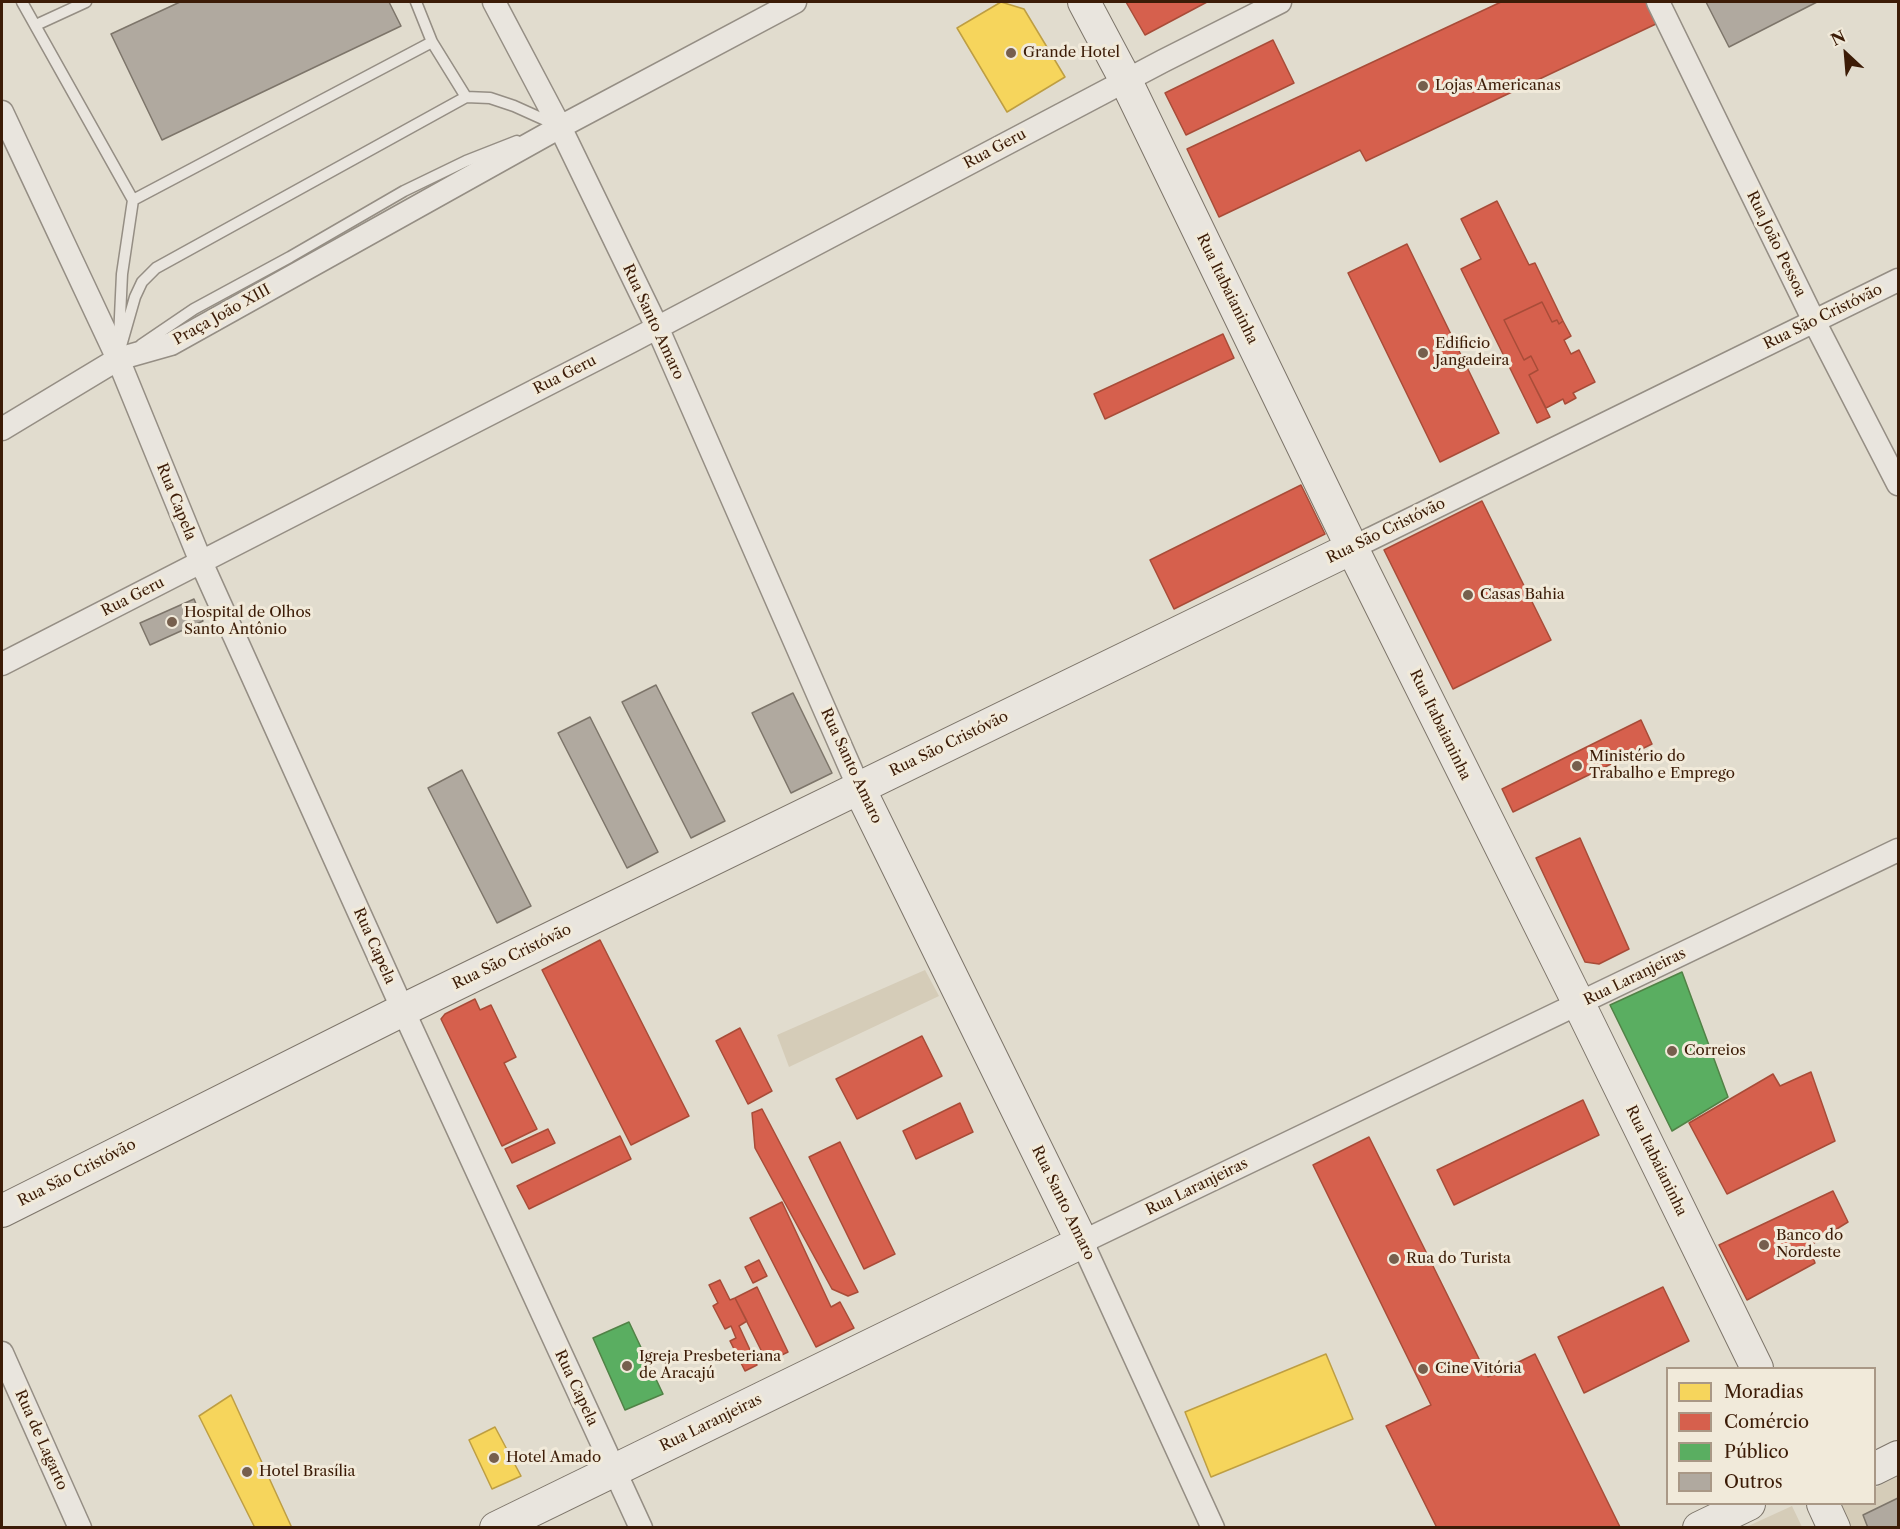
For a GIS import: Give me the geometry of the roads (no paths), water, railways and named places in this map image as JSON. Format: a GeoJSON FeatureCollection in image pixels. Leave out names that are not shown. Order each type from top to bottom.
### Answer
{"type":"FeatureCollection","features":[{"type":"Feature","properties":{"kind":"street","name":"Rua Santo Amaro"},"geometry":{"type":"LineString","coordinates":[[494,2],[560,127],[657,327],[859,788],[1082,1242],[1213,1527]]}},
{"type":"Feature","properties":{"kind":"street","name":"Praça João XIII"},"geometry":{"type":"LineString","coordinates":[[2,429],[118,359],[171,344],[560,127],[795,2]]}},
{"type":"Feature","properties":{"kind":"street","name":"Rua Geru"},"geometry":{"type":"LineString","coordinates":[[2,664],[657,327],[1280,2]]}},
{"type":"Feature","properties":{"kind":"street","name":"Rua João Pessoa"},"geometry":{"type":"LineString","coordinates":[[1658,2],[1814,321],[1899,484]]}},
{"type":"Feature","properties":{"kind":"street","name":"Rua Itabaianinha"},"geometry":{"type":"LineString","coordinates":[[1083,3],[1126,81],[1352,548],[1757,1367]]}},
{"type":"Feature","properties":{"kind":"street"},"geometry":{"type":"LineString","coordinates":[[2,112],[118,359]]}},
{"type":"Feature","properties":{"kind":"street","name":"Rua São Cristóvão"},"geometry":{"type":"LineString","coordinates":[[2,1211],[403,1010],[1899,280]]}},
{"type":"Feature","properties":{"kind":"street","name":"Rua Capela"},"geometry":{"type":"LineString","coordinates":[[118,359],[201,562],[403,1010],[641,1527]]}},
{"type":"Feature","properties":{"kind":"street","name":"Rua Laranjeiras"},"geometry":{"type":"LineString","coordinates":[[496,1527],[1082,1242],[1899,850]]}},
{"type":"Feature","properties":{"kind":"street","name":"Rua de Lagarto"},"geometry":{"type":"LineString","coordinates":[[2,1353],[80,1527]]}},
{"type":"Feature","properties":{"kind":"street"},"geometry":{"type":"LineString","coordinates":[[1876,1468],[1899,1457]]}},
{"type":"Feature","properties":{"kind":"street"},"geometry":{"type":"LineString","coordinates":[[1699,1527],[1745,1505]]}},
{"type":"Feature","properties":{"kind":"street"},"geometry":{"type":"LineString","coordinates":[[1824,1505],[1834,1527]]}},
{"type":"Feature","properties":{"kind":"lane"},"geometry":{"type":"LineString","coordinates":[[22,2],[133,200],[122,274],[118,359]]}},
{"type":"Feature","properties":{"kind":"lane"},"geometry":{"type":"LineString","coordinates":[[36,25],[86,2]]}},
{"type":"Feature","properties":{"kind":"lane"},"geometry":{"type":"LineString","coordinates":[[416,2],[432,42],[466,98]]}},
{"type":"Feature","properties":{"kind":"lane"},"geometry":{"type":"LineString","coordinates":[[133,200],[432,42]]}},
{"type":"Feature","properties":{"kind":"lane"},"geometry":{"type":"LineString","coordinates":[[118,359],[135,297],[142,282],[156,268],[466,98],[490,98],[560,127]]}},
{"type":"Feature","properties":{"kind":"place","name":"Grande Hotel"},"geometry":{"type":"Point","coordinates":[1011,53]}},
{"type":"Feature","properties":{"kind":"place","name":"Lojas Americanas"},"geometry":{"type":"Point","coordinates":[1423,86]}},
{"type":"Feature","properties":{"kind":"place","name":"Edificio Jangadeira"},"geometry":{"type":"Point","coordinates":[1423,353]}},
{"type":"Feature","properties":{"kind":"place","name":"Casas Bahia"},"geometry":{"type":"Point","coordinates":[1468,595]}},
{"type":"Feature","properties":{"kind":"place","name":"Hospital de Olhos Santo Antônio"},"geometry":{"type":"Point","coordinates":[172,622]}},
{"type":"Feature","properties":{"kind":"place","name":"Ministério do Trabalho e Emprego"},"geometry":{"type":"Point","coordinates":[1577,766]}},
{"type":"Feature","properties":{"kind":"place","name":"Correios"},"geometry":{"type":"Point","coordinates":[1672,1051]}},
{"type":"Feature","properties":{"kind":"place","name":"Banco do Nordeste"},"geometry":{"type":"Point","coordinates":[1764,1245]}},
{"type":"Feature","properties":{"kind":"place","name":"Rua do Turista"},"geometry":{"type":"Point","coordinates":[1394,1259]}},
{"type":"Feature","properties":{"kind":"place","name":"Igreja Presbeteriana de Aracajú"},"geometry":{"type":"Point","coordinates":[627,1366]}},
{"type":"Feature","properties":{"kind":"place","name":"Cine Vitória"},"geometry":{"type":"Point","coordinates":[1423,1369]}},
{"type":"Feature","properties":{"kind":"place","name":"Hotel Amado"},"geometry":{"type":"Point","coordinates":[494,1458]}},
{"type":"Feature","properties":{"kind":"place","name":"Hotel Brasília"},"geometry":{"type":"Point","coordinates":[247,1472]}}]}
